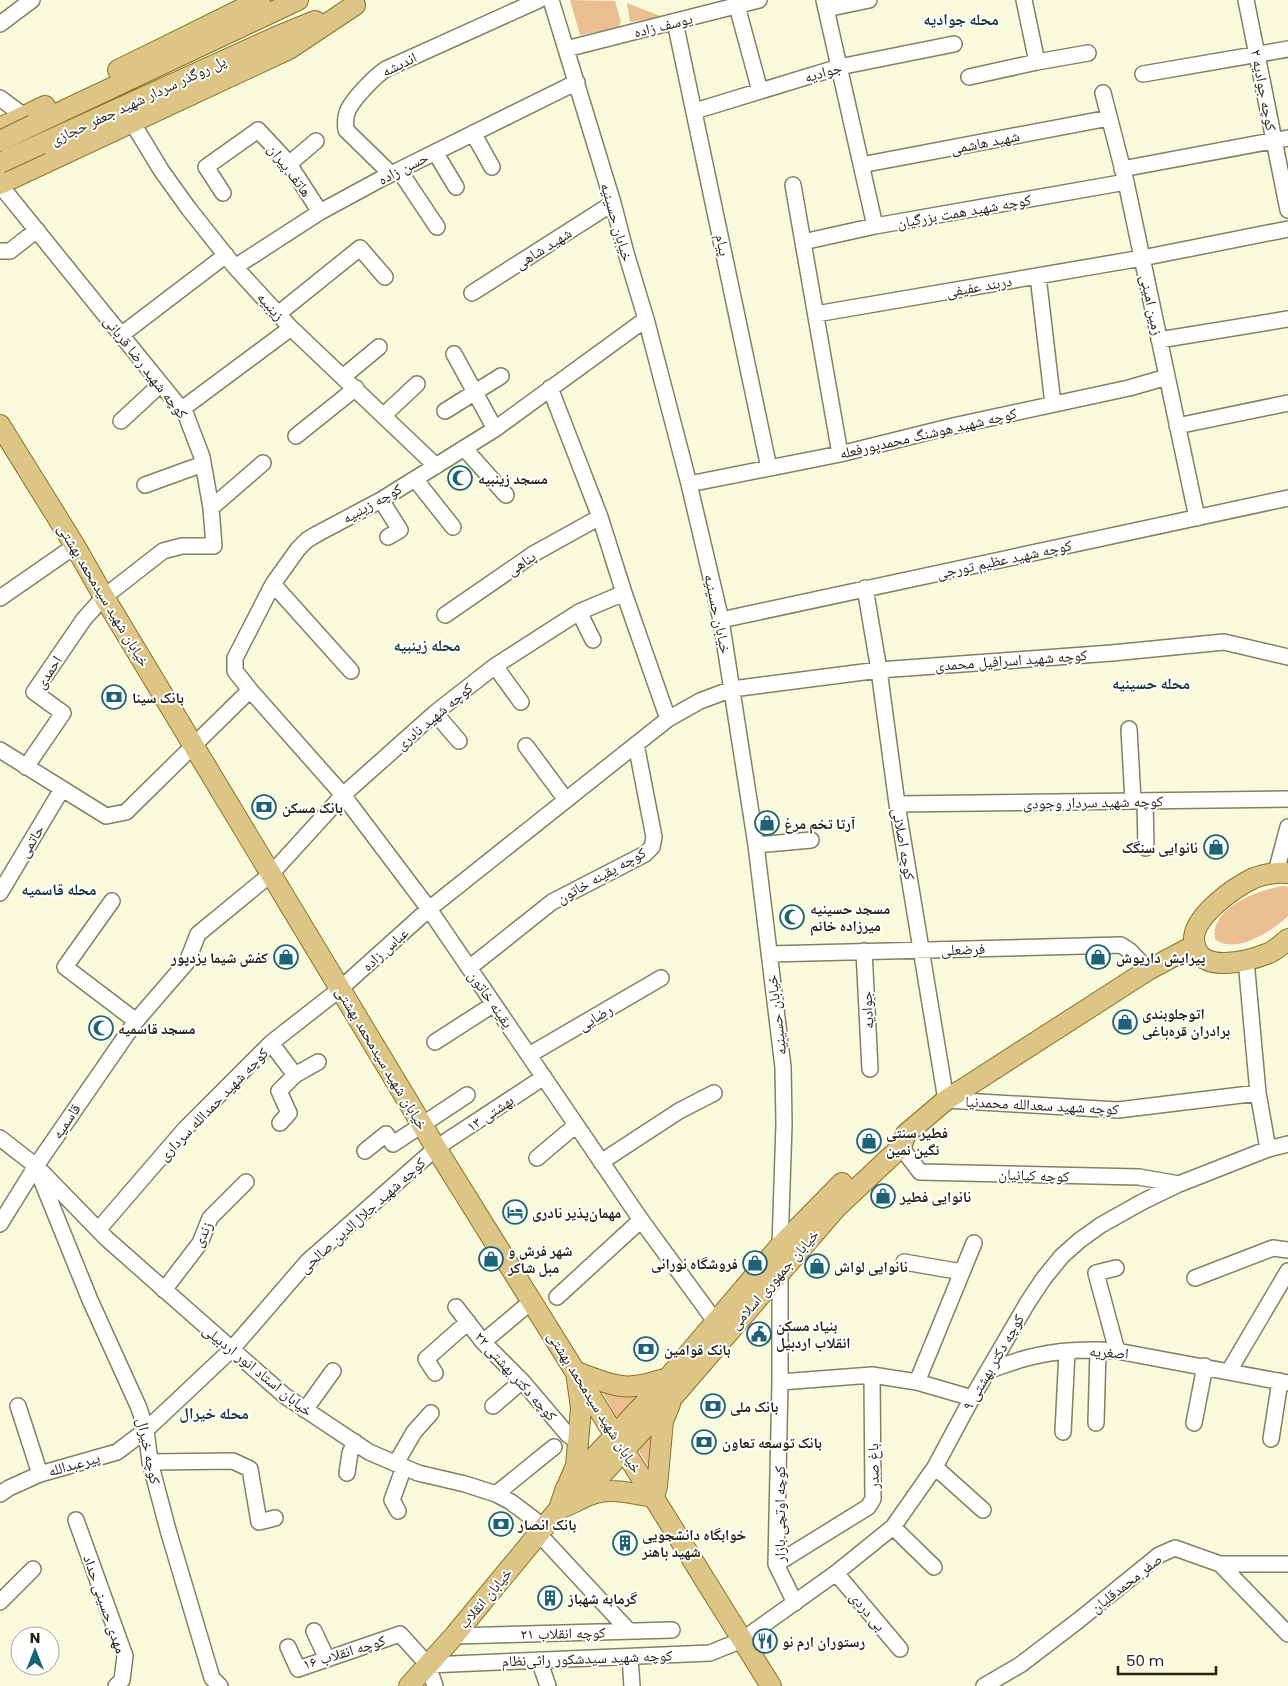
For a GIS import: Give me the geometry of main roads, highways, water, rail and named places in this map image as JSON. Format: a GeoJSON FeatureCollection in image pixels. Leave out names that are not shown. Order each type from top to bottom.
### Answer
{"type":"FeatureCollection","features":[{"type":"Feature","properties":{"kind":"main road","name":"پل روگذر سردار شهید جعفر حجازی"},"geometry":{"type":"LineString","coordinates":[[0,141],[29,121],[260,8],[298,0]]}},
{"type":"Feature","properties":{"kind":"main road","name":"پل روگذر سردار شهید جعفر حجازی"},"geometry":{"type":"LineString","coordinates":[[0,163],[44,153],[276,37],[361,2]]}},
{"type":"Feature","properties":{"kind":"main road"},"geometry":{"type":"LineString","coordinates":[[0,184],[44,153],[132,122],[289,49],[361,2]]}},
{"type":"Feature","properties":{"kind":"main road"},"geometry":{"type":"LineString","coordinates":[[0,128],[29,121],[26,132],[33,144],[44,153]]}},
{"type":"Feature","properties":{"kind":"main road","name":"خیابان شهید سیدمحمد بهشتی"},"geometry":{"type":"LineString","coordinates":[[0,425],[75,546],[436,1148],[771,1686]]}},
{"type":"Feature","properties":{"kind":"main road"},"geometry":{"type":"LineString","coordinates":[[1282,873],[1255,878],[1232,891],[1211,908],[1200,921],[1194,935],[1195,945],[1201,956],[1212,961],[1224,963],[1246,960],[1271,952],[1288,939]]}},
{"type":"Feature","properties":{"kind":"main road","name":"خیابان جمهوری اسلامی"},"geometry":{"type":"LineString","coordinates":[[620,1443],[672,1398],[836,1208],[903,1140],[946,1100],[1148,970],[1195,945]]}},
{"type":"Feature","properties":{"kind":"main road","name":"خیابان جمهوری اسلامی"},"geometry":{"type":"LineString","coordinates":[[620,1443],[668,1378],[780,1246],[831,1193],[892,1136],[903,1140]]}},
{"type":"Feature","properties":{"kind":"main road"},"geometry":{"type":"LineString","coordinates":[[567,1499],[576,1466],[579,1442],[581,1408],[576,1372],[607,1383],[623,1386],[640,1386],[668,1378]]}},
{"type":"Feature","properties":{"kind":"main road"},"geometry":{"type":"LineString","coordinates":[[567,1499],[594,1492],[613,1490],[654,1497],[657,1486],[663,1420],[672,1398]]}},
{"type":"Feature","properties":{"kind":"main road"},"geometry":{"type":"LineString","coordinates":[[567,1499],[620,1443]]}},
{"type":"Feature","properties":{"kind":"main road","name":"خیابان انقلاب"},"geometry":{"type":"LineString","coordinates":[[409,1686],[454,1636],[567,1499]]}},
{"type":"Feature","properties":{"kind":"place","name":"مسجد زینبیه"},"geometry":{"type":"Point","coordinates":[460,478]}},
{"type":"Feature","properties":{"kind":"place","name":"بانک سینا"},"geometry":{"type":"Point","coordinates":[114,697]}},
{"type":"Feature","properties":{"kind":"place","name":"بانک مسکن"},"geometry":{"type":"Point","coordinates":[264,807]}},
{"type":"Feature","properties":{"kind":"place","name":"آرتا تخم مرغ"},"geometry":{"type":"Point","coordinates":[767,823]}},
{"type":"Feature","properties":{"kind":"place","name":"نانوایی سنگک"},"geometry":{"type":"Point","coordinates":[1216,847]}},
{"type":"Feature","properties":{"kind":"place","name":"مسجد حسینیه میرزاده خانم"},"geometry":{"type":"Point","coordinates":[792,917]}},
{"type":"Feature","properties":{"kind":"place","name":"کفش شیما یزدپور"},"geometry":{"type":"Point","coordinates":[286,957]}},
{"type":"Feature","properties":{"kind":"place","name":"پیرایش داریوش"},"geometry":{"type":"Point","coordinates":[1098,957]}},
{"type":"Feature","properties":{"kind":"place","name":"اتوجلوبندی برادران قره‌باغی"},"geometry":{"type":"Point","coordinates":[1125,1022]}},
{"type":"Feature","properties":{"kind":"place","name":"مسجد قاسمیه"},"geometry":{"type":"Point","coordinates":[101,1028]}},
{"type":"Feature","properties":{"kind":"place","name":"فطیر سنتی نگین نمین"},"geometry":{"type":"Point","coordinates":[869,1141]}},
{"type":"Feature","properties":{"kind":"place","name":"نانوایی فطیر"},"geometry":{"type":"Point","coordinates":[883,1196]}},
{"type":"Feature","properties":{"kind":"place","name":"مهمان‌پذیر نادری"},"geometry":{"type":"Point","coordinates":[515,1212]}},
{"type":"Feature","properties":{"kind":"place","name":"شهر فرش و مبل شاکر"},"geometry":{"type":"Point","coordinates":[491,1259]}},
{"type":"Feature","properties":{"kind":"place","name":"فروشگاه نورانی"},"geometry":{"type":"Point","coordinates":[755,1263]}},
{"type":"Feature","properties":{"kind":"place","name":"نانوایی لواش"},"geometry":{"type":"Point","coordinates":[817,1266]}},
{"type":"Feature","properties":{"kind":"place","name":"بنیاد مسکن انقلاب اردبیل"},"geometry":{"type":"Point","coordinates":[759,1334]}},
{"type":"Feature","properties":{"kind":"place","name":"بانک قوامین"},"geometry":{"type":"Point","coordinates":[646,1349]}},
{"type":"Feature","properties":{"kind":"place","name":"بانک ملی"},"geometry":{"type":"Point","coordinates":[713,1406]}},
{"type":"Feature","properties":{"kind":"place","name":"بانک توسعه تعاون"},"geometry":{"type":"Point","coordinates":[704,1442]}},
{"type":"Feature","properties":{"kind":"place","name":"بانک انصار"},"geometry":{"type":"Point","coordinates":[501,1524]}},
{"type":"Feature","properties":{"kind":"place","name":"خوابگاه دانشجویی شهید باهنر"},"geometry":{"type":"Point","coordinates":[625,1543]}},
{"type":"Feature","properties":{"kind":"place","name":"گرمابه شهباز"},"geometry":{"type":"Point","coordinates":[550,1598]}},
{"type":"Feature","properties":{"kind":"place","name":"رستوران ارم نو"},"geometry":{"type":"Point","coordinates":[765,1641]}},
{"type":"Feature","properties":{"kind":"district","name":"محله جوادیه"},"geometry":{"type":"Point","coordinates":[961,19]}},
{"type":"Feature","properties":{"kind":"district","name":"محله زینبیه"},"geometry":{"type":"Point","coordinates":[427,645]}},
{"type":"Feature","properties":{"kind":"district","name":"محله حسینیه"},"geometry":{"type":"Point","coordinates":[1151,683]}},
{"type":"Feature","properties":{"kind":"district","name":"محله قاسمیه"},"geometry":{"type":"Point","coordinates":[59,889]}},
{"type":"Feature","properties":{"kind":"district","name":"محله خیرال"},"geometry":{"type":"Point","coordinates":[214,1413]}}]}
